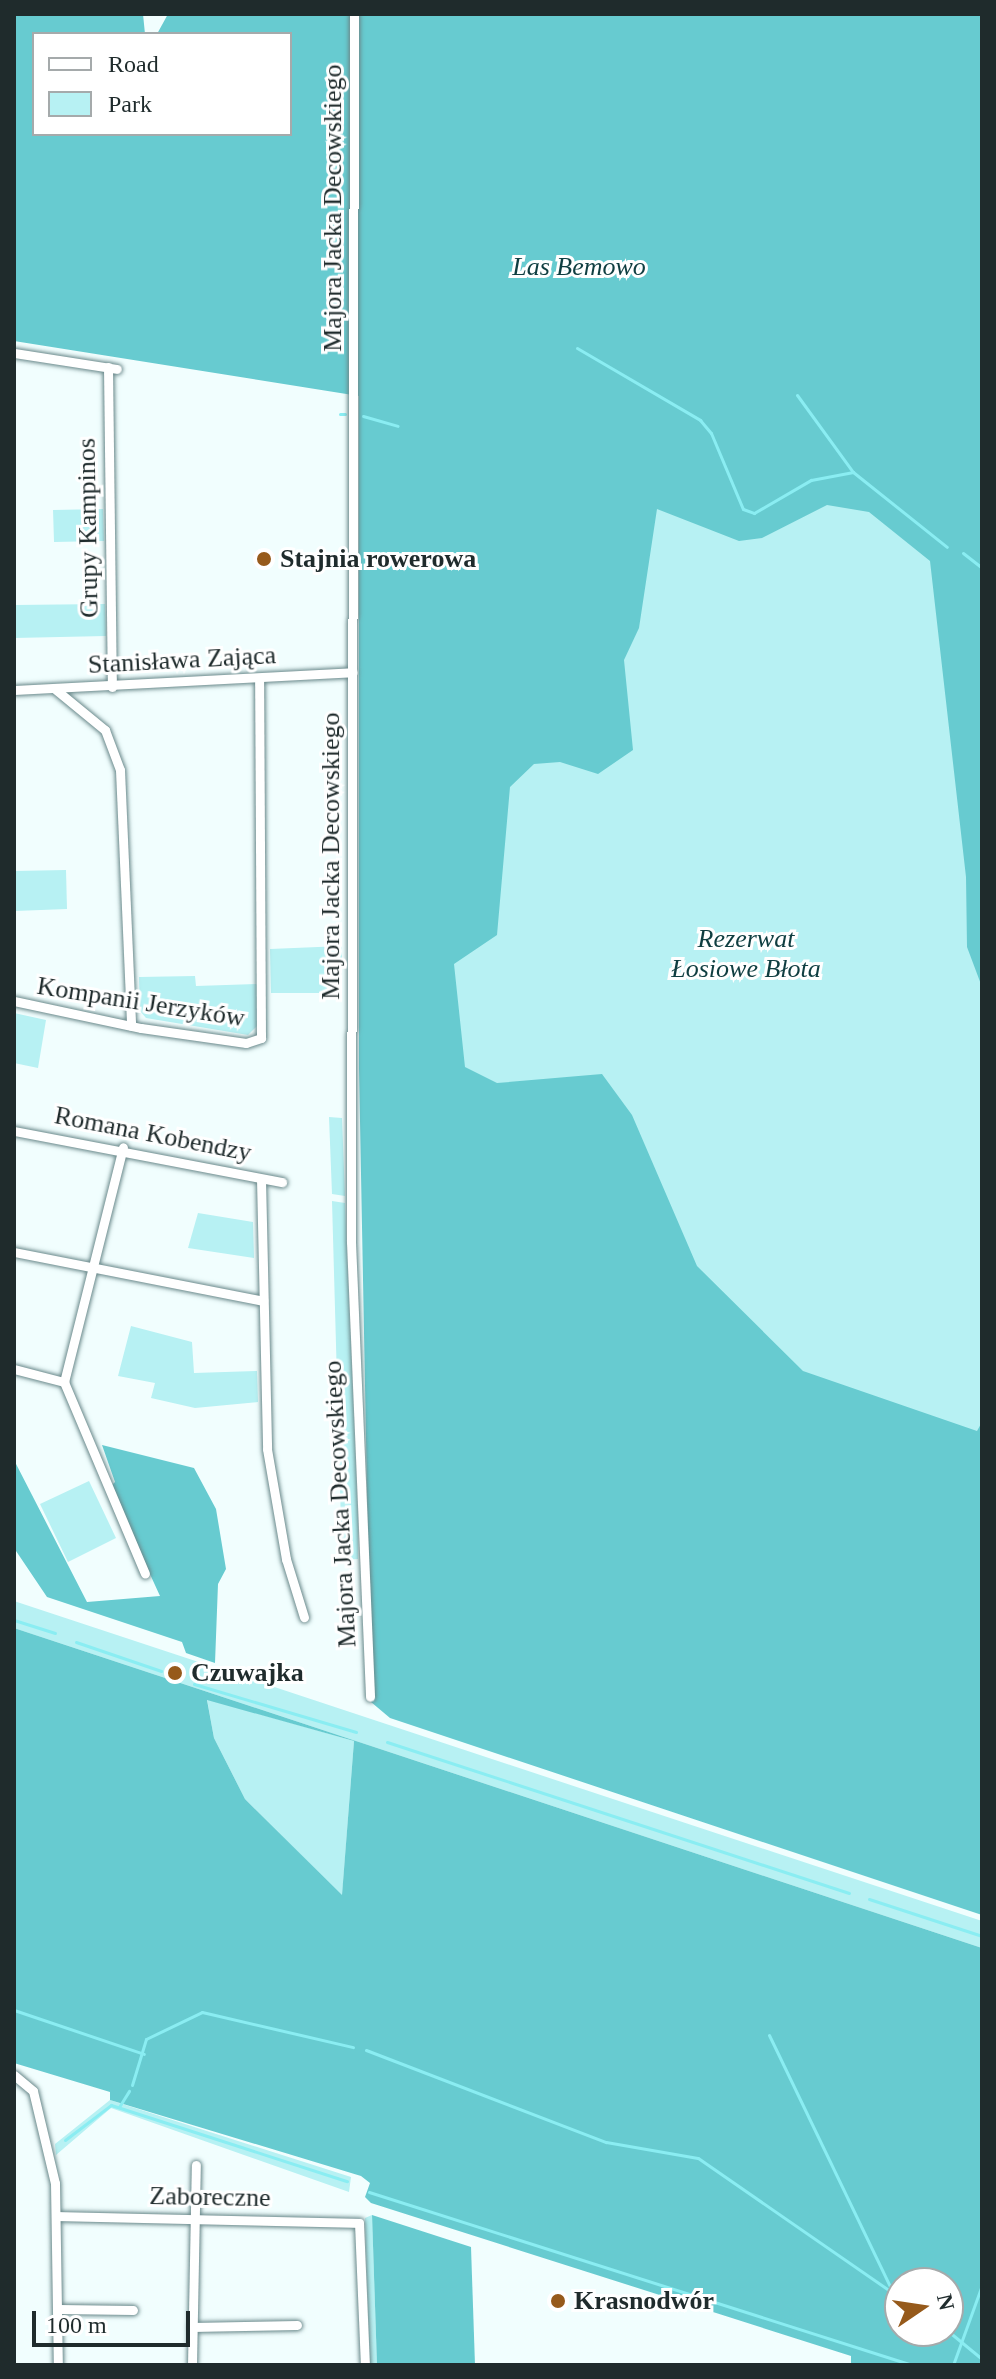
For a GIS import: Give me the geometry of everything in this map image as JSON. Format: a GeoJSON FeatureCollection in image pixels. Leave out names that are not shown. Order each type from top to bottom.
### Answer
{"type":"FeatureCollection","features":[{"type":"Feature","properties":{"kind":"street","name":"Majora Jacka Decowskiego"},"geometry":{"type":"LineString","coordinates":[[354,14],[351,1242],[370,1697]]}},
{"type":"Feature","properties":{"kind":"street","name":"Grupy Kampinos"},"geometry":{"type":"LineString","coordinates":[[14,353],[113,368],[112,687]]}},
{"type":"Feature","properties":{"kind":"street","name":"Stanisława Zająca"},"geometry":{"type":"LineString","coordinates":[[14,690],[259,680],[353,672]]}},
{"type":"Feature","properties":{"kind":"street","name":"Kompanii Jerzyków"},"geometry":{"type":"LineString","coordinates":[[14,1001],[131,1026],[246,1043],[261,1038],[259,680]]}},
{"type":"Feature","properties":{"kind":"street"},"geometry":{"type":"LineString","coordinates":[[55,689],[105,730],[120,770],[131,1026]]}},
{"type":"Feature","properties":{"kind":"street","name":"Romana Kobendzy"},"geometry":{"type":"LineString","coordinates":[[14,1131],[123,1147],[249,1171],[261,1179],[282,1182]]}},
{"type":"Feature","properties":{"kind":"street"},"geometry":{"type":"LineString","coordinates":[[123,1147],[64,1382],[145,1574]]}},
{"type":"Feature","properties":{"kind":"street"},"geometry":{"type":"LineString","coordinates":[[261,1179],[268,1457],[284,1550],[304,1617]]}},
{"type":"Feature","properties":{"kind":"street"},"geometry":{"type":"LineString","coordinates":[[14,1252],[91,1272],[263,1301]]}},
{"type":"Feature","properties":{"kind":"street"},"geometry":{"type":"LineString","coordinates":[[14,1369],[64,1382]]}},
{"type":"Feature","properties":{"kind":"street"},"geometry":{"type":"LineString","coordinates":[[14,2075],[31,2085],[59,2216],[58,2365]]}},
{"type":"Feature","properties":{"kind":"street"},"geometry":{"type":"LineString","coordinates":[[192,2365],[196,2165]]}},
{"type":"Feature","properties":{"kind":"street","name":"Zaboreczne"},"geometry":{"type":"LineString","coordinates":[[59,2216],[359,2223],[365,2365]]}},
{"type":"Feature","properties":{"kind":"street"},"geometry":{"type":"LineString","coordinates":[[59,2309],[133,2310]]}},
{"type":"Feature","properties":{"kind":"street"},"geometry":{"type":"LineString","coordinates":[[192,2327],[297,2325]]}},
{"type":"Feature","properties":{"kind":"green space","name":"Las Bemowo"},"geometry":{"type":"Polygon","coordinates":[[[14,14],[143,14],[145,32],[32,32],[32,136],[292,136],[292,32],[158,32],[168,14],[982,14],[982,987],[967,947],[966,877],[930,561],[869,512],[827,505],[762,538],[739,541],[657,509],[639,628],[624,660],[633,750],[598,774],[560,762],[534,764],[510,787],[497,935],[454,964],[465,1067],[497,1083],[602,1074],[632,1115],[697,1266],[803,1371],[977,1431],[982,1422],[982,1915],[390,1718],[371,1702],[359,1068],[359,396],[14,341],[14,14]]]}},
{"type":"Feature","properties":{"kind":"green space","name":"Rezerwat Łosiowe Błota"},"geometry":{"type":"Polygon","coordinates":[[[841,488],[982,582],[982,1437],[796,1380],[448,1113],[449,959],[508,755],[614,656],[650,498],[841,488]]]}},
{"type":"Feature","properties":{"kind":"green space"},"geometry":{"type":"Polygon","coordinates":[[[103,509],[104,541],[54,542],[53,510],[103,509]]]}},
{"type":"Feature","properties":{"kind":"green space"},"geometry":{"type":"Polygon","coordinates":[[[105,604],[106,636],[14,638],[14,605],[105,604]]]}},
{"type":"Feature","properties":{"kind":"green space"},"geometry":{"type":"Polygon","coordinates":[[[66,870],[67,909],[15,911],[14,871],[66,870]]]}},
{"type":"Feature","properties":{"kind":"green space"},"geometry":{"type":"Polygon","coordinates":[[[342,946],[342,993],[271,993],[270,949],[342,946]]]}},
{"type":"Feature","properties":{"kind":"green space"},"geometry":{"type":"Polygon","coordinates":[[[195,976],[196,986],[257,984],[258,1025],[248,1035],[146,1018],[140,1011],[139,977],[195,976]]]}},
{"type":"Feature","properties":{"kind":"green space"},"geometry":{"type":"Polygon","coordinates":[[[14,1013],[46,1020],[38,1068],[14,1063],[14,1013]]]}},
{"type":"Feature","properties":{"kind":"green space"},"geometry":{"type":"Polygon","coordinates":[[[329,1117],[342,1118],[345,1196],[332,1194],[329,1117]]]}},
{"type":"Feature","properties":{"kind":"green space"},"geometry":{"type":"Polygon","coordinates":[[[332,1201],[345,1203],[358,1519],[358,1559],[342,1560],[332,1201]]]}},
{"type":"Feature","properties":{"kind":"green space"},"geometry":{"type":"Polygon","coordinates":[[[198,1213],[253,1222],[254,1258],[188,1248],[198,1213]]]}},
{"type":"Feature","properties":{"kind":"green space"},"geometry":{"type":"Polygon","coordinates":[[[131,1326],[192,1342],[194,1373],[257,1371],[258,1402],[195,1408],[151,1398],[155,1383],[118,1376],[131,1326]]]}},
{"type":"Feature","properties":{"kind":"green space"},"geometry":{"type":"Polygon","coordinates":[[[102,1445],[194,1468],[216,1509],[226,1569],[218,1584],[215,1663],[186,1653],[182,1642],[47,1597],[14,1548],[14,1460],[87,1602],[160,1596],[110,1487],[115,1482],[102,1445]]]}},
{"type":"Feature","properties":{"kind":"green space"},"geometry":{"type":"Polygon","coordinates":[[[89,1481],[116,1538],[68,1562],[40,1504],[89,1481]]]}},
{"type":"Feature","properties":{"kind":"green space"},"geometry":{"type":"Polygon","coordinates":[[[14,1601],[982,1921],[982,1948],[14,1628],[14,1601]]]}},
{"type":"Feature","properties":{"kind":"green space"},"geometry":{"type":"Polygon","coordinates":[[[14,1628],[982,1948],[982,2365],[851,2365],[851,2356],[371,2203],[365,2197],[370,2183],[361,2176],[110,2100],[110,2092],[14,2063],[14,1628]],[[207,1700],[214,1738],[245,1799],[342,1895],[354,1741],[207,1700]]]}},
{"type":"Feature","properties":{"kind":"green space"},"geometry":{"type":"Polygon","coordinates":[[[207,1699],[354,1741],[342,1896],[245,1799],[214,1738],[207,1699]]]}},
{"type":"Feature","properties":{"kind":"green space"},"geometry":{"type":"Polygon","coordinates":[[[110,2100],[351,2177],[349,2192],[111,2108],[56,2155],[55,2144],[110,2100]]]}},
{"type":"Feature","properties":{"kind":"green space"},"geometry":{"type":"Polygon","coordinates":[[[372,2215],[377,2365],[370,2365],[365,2218],[372,2215]]]}},
{"type":"Feature","properties":{"kind":"green space"},"geometry":{"type":"Polygon","coordinates":[[[372,2215],[471,2247],[475,2365],[377,2365],[372,2215]]]}},
{"type":"Feature","properties":{"kind":"waterway"},"geometry":{"type":"LineString","coordinates":[[577,348],[700,420],[711,433],[743,509],[754,513],[811,480],[853,472],[947,547]]}},
{"type":"Feature","properties":{"kind":"waterway"},"geometry":{"type":"LineString","coordinates":[[797,395],[853,472]]}},
{"type":"Feature","properties":{"kind":"waterway"},"geometry":{"type":"LineString","coordinates":[[340,414],[345,414]]}},
{"type":"Feature","properties":{"kind":"waterway"},"geometry":{"type":"LineString","coordinates":[[363,416],[398,426]]}},
{"type":"Feature","properties":{"kind":"waterway"},"geometry":{"type":"LineString","coordinates":[[963,553],[982,568]]}},
{"type":"Feature","properties":{"kind":"waterway"},"geometry":{"type":"LineString","coordinates":[[14,1620],[55,1633]]}},
{"type":"Feature","properties":{"kind":"waterway"},"geometry":{"type":"LineString","coordinates":[[76,1642],[161,1671]]}},
{"type":"Feature","properties":{"kind":"waterway"},"geometry":{"type":"LineString","coordinates":[[194,1684],[356,1732]]}},
{"type":"Feature","properties":{"kind":"waterway"},"geometry":{"type":"LineString","coordinates":[[387,1742],[849,1893]]}},
{"type":"Feature","properties":{"kind":"waterway"},"geometry":{"type":"LineString","coordinates":[[869,1899],[982,1936]]}},
{"type":"Feature","properties":{"kind":"waterway"},"geometry":{"type":"LineString","coordinates":[[14,2010],[144,2054]]}},
{"type":"Feature","properties":{"kind":"waterway"},"geometry":{"type":"LineString","coordinates":[[132,2085],[146,2039],[202,2012],[353,2047]]}},
{"type":"Feature","properties":{"kind":"waterway"},"geometry":{"type":"LineString","coordinates":[[769,2035],[884,2274]]}},
{"type":"Feature","properties":{"kind":"waterway"},"geometry":{"type":"LineString","coordinates":[[366,2050],[606,2142],[698,2158],[884,2287]]}},
{"type":"Feature","properties":{"kind":"waterway"},"geometry":{"type":"LineString","coordinates":[[119,2107],[129,2091]]}},
{"type":"Feature","properties":{"kind":"waterway"},"geometry":{"type":"LineString","coordinates":[[65,2140],[111,2105],[347,2181]]}},
{"type":"Feature","properties":{"kind":"waterway"},"geometry":{"type":"LineString","coordinates":[[369,2192],[912,2365]]}},
{"type":"Feature","properties":{"kind":"waterway"},"geometry":{"type":"LineString","coordinates":[[953,2365],[982,2285]]}},
{"type":"Feature","properties":{"kind":"waterway"},"geometry":{"type":"LineString","coordinates":[[964,2344],[982,2359]]}},
{"type":"Feature","properties":{"kind":"place","name":"Stajnia rowerowa"},"geometry":{"type":"Point","coordinates":[264,559]}},
{"type":"Feature","properties":{"kind":"place","name":"Czuwajka"},"geometry":{"type":"Point","coordinates":[175,1673]}},
{"type":"Feature","properties":{"kind":"place","name":"Krasnodwór"},"geometry":{"type":"Point","coordinates":[558,2301]}}]}
